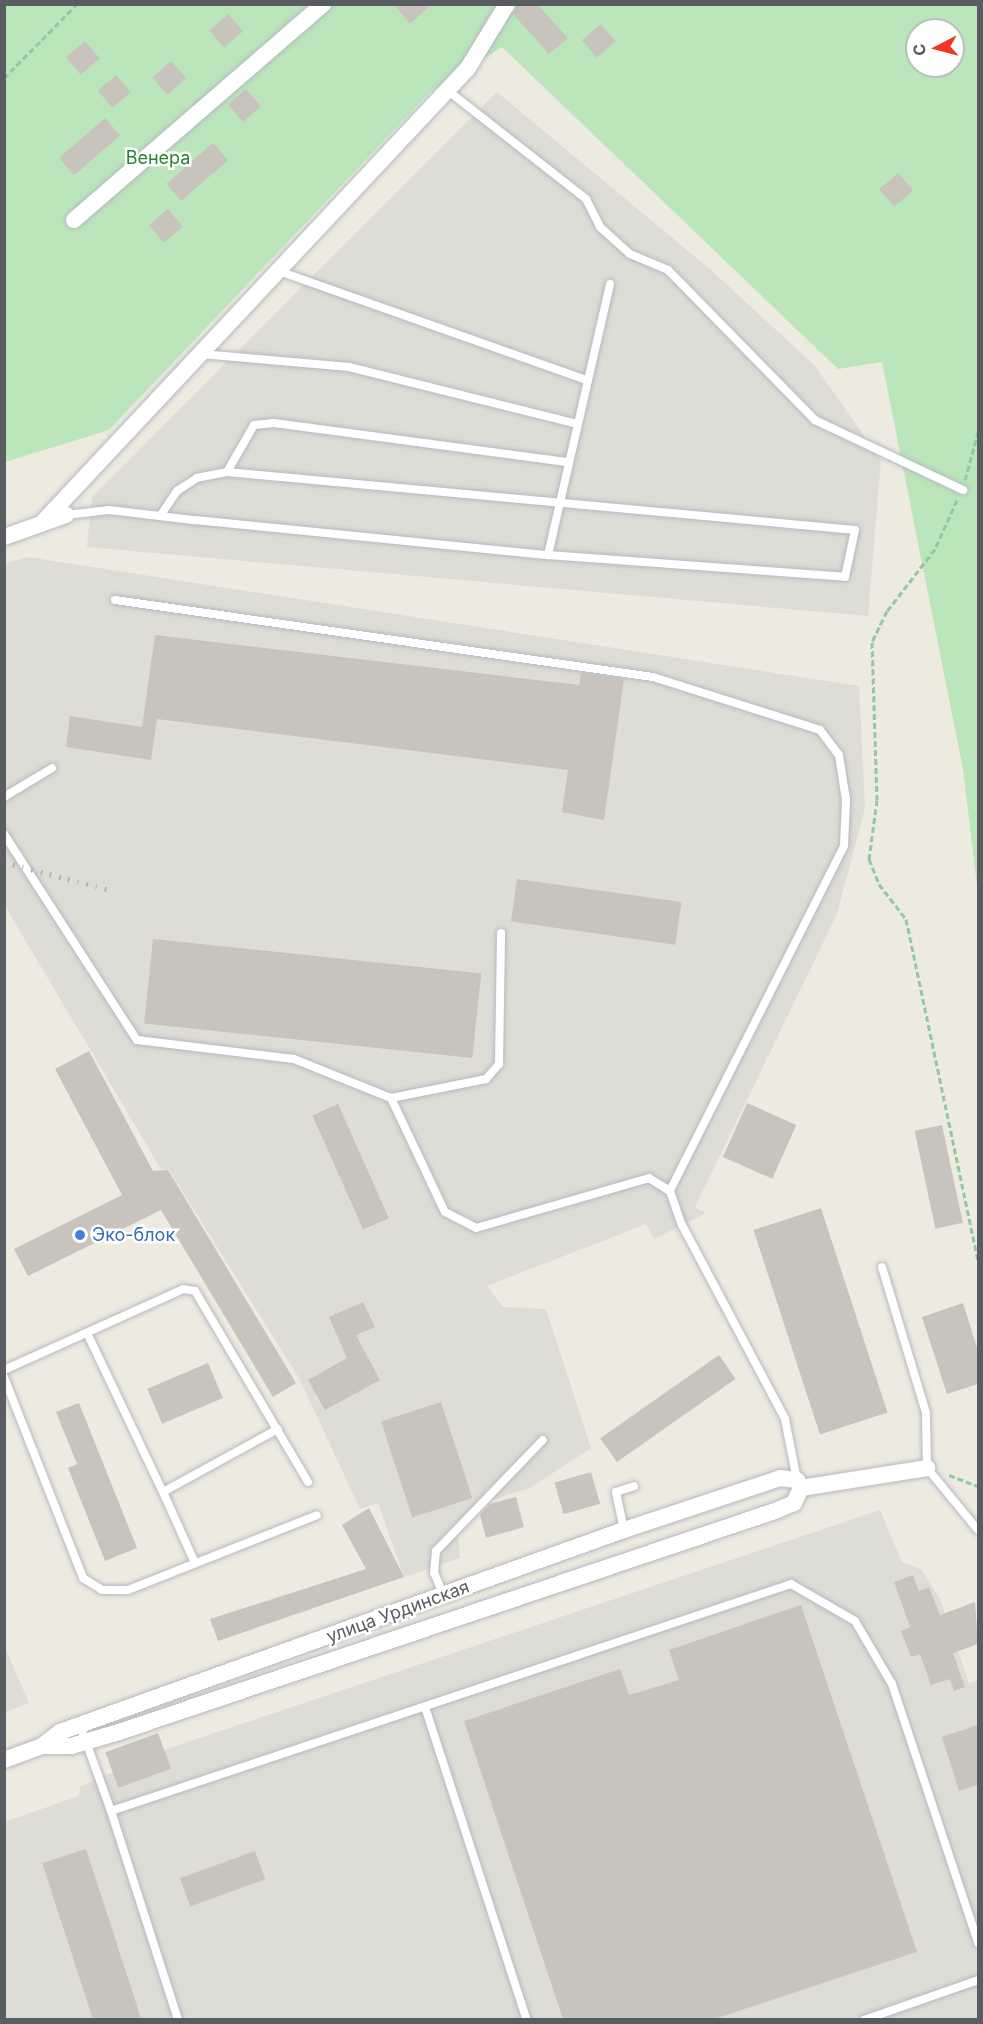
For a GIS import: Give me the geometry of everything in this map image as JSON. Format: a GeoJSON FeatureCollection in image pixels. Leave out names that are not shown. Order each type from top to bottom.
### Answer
{"type":"FeatureCollection","features":[{"type":"Feature","properties":{"kind":"street"},"geometry":{"type":"LineString","coordinates":[[74,220],[323,4]]}},
{"type":"Feature","properties":{"kind":"street"},"geometry":{"type":"LineString","coordinates":[[41,524],[276,270],[447,90],[487,43],[507,4]]}},
{"type":"Feature","properties":{"kind":"street"},"geometry":{"type":"LineString","coordinates":[[4,537],[66,514]]}},
{"type":"Feature","properties":{"kind":"street","name":"улица Урдинская"},"geometry":{"type":"LineString","coordinates":[[4,1760],[42,1746],[80,1725],[624,1530],[780,1478],[799,1484],[927,1468]]}},
{"type":"Feature","properties":{"kind":"street"},"geometry":{"type":"LineString","coordinates":[[42,1746],[88,1741],[775,1512],[794,1503],[799,1484]]}},
{"type":"Feature","properties":{"kind":"lane"},"geometry":{"type":"LineString","coordinates":[[447,90],[585,199],[600,227],[630,254],[668,270],[814,420],[963,489]]}},
{"type":"Feature","properties":{"kind":"lane"},"geometry":{"type":"LineString","coordinates":[[276,270],[587,380]]}},
{"type":"Feature","properties":{"kind":"lane"},"geometry":{"type":"LineString","coordinates":[[549,555],[557,504],[610,284]]}},
{"type":"Feature","properties":{"kind":"lane"},"geometry":{"type":"LineString","coordinates":[[198,354],[349,367],[577,424]]}},
{"type":"Feature","properties":{"kind":"lane"},"geometry":{"type":"LineString","coordinates":[[227,472],[254,426],[274,423],[568,462]]}},
{"type":"Feature","properties":{"kind":"lane"},"geometry":{"type":"LineString","coordinates":[[66,514],[109,510],[160,516],[549,555],[845,577],[855,530],[227,472],[198,478],[177,491],[160,516]]}},
{"type":"Feature","properties":{"kind":"lane"},"geometry":{"type":"LineString","coordinates":[[115,600],[653,677],[820,730],[839,755],[846,800],[844,846],[670,1191]]}},
{"type":"Feature","properties":{"kind":"lane"},"geometry":{"type":"LineString","coordinates":[[4,797],[52,768]]}},
{"type":"Feature","properties":{"kind":"lane"},"geometry":{"type":"LineString","coordinates":[[4,834],[137,1040],[294,1059],[390,1098],[486,1079],[499,1064],[501,933]]}},
{"type":"Feature","properties":{"kind":"lane"},"geometry":{"type":"LineString","coordinates":[[390,1098],[445,1212],[476,1228],[649,1178],[670,1191],[682,1225],[785,1419],[799,1484]]}},
{"type":"Feature","properties":{"kind":"lane"},"geometry":{"type":"LineString","coordinates":[[882,1267],[926,1413],[927,1468],[978,1530]]}},
{"type":"Feature","properties":{"kind":"lane"},"geometry":{"type":"LineString","coordinates":[[4,1370],[88,1335],[183,1289],[195,1291],[308,1482]]}},
{"type":"Feature","properties":{"kind":"lane"},"geometry":{"type":"LineString","coordinates":[[88,1335],[195,1563]]}},
{"type":"Feature","properties":{"kind":"lane"},"geometry":{"type":"LineString","coordinates":[[4,1377],[83,1578],[102,1590],[128,1590],[317,1515]]}},
{"type":"Feature","properties":{"kind":"lane"},"geometry":{"type":"LineString","coordinates":[[163,1492],[278,1429]]}},
{"type":"Feature","properties":{"kind":"lane"},"geometry":{"type":"LineString","coordinates":[[444,1596],[434,1573],[436,1551],[543,1440]]}},
{"type":"Feature","properties":{"kind":"lane"},"geometry":{"type":"LineString","coordinates":[[624,1530],[616,1492],[634,1486]]}},
{"type":"Feature","properties":{"kind":"lane"},"geometry":{"type":"LineString","coordinates":[[111,1812],[426,1710],[791,1584],[855,1621],[892,1684],[978,1943]]}},
{"type":"Feature","properties":{"kind":"lane"},"geometry":{"type":"LineString","coordinates":[[426,1710],[527,2019]]}},
{"type":"Feature","properties":{"kind":"lane"},"geometry":{"type":"LineString","coordinates":[[80,1725],[88,1741],[178,2019]]}},
{"type":"Feature","properties":{"kind":"lane"},"geometry":{"type":"LineString","coordinates":[[864,2019],[978,1980]]}},
{"type":"Feature","properties":{"kind":"path"},"geometry":{"type":"LineString","coordinates":[[4,78],[77,4]]}},
{"type":"Feature","properties":{"kind":"path"},"geometry":{"type":"LineString","coordinates":[[978,432],[963,489],[935,549],[887,611],[872,642],[877,800],[869,859],[879,884],[906,920],[978,1261]]}},
{"type":"Feature","properties":{"kind":"path"},"geometry":{"type":"LineString","coordinates":[[927,1468],[978,1486]]}},
{"type":"Feature","properties":{"kind":"shaded area"},"geometry":{"type":"Polygon","coordinates":[[[497,92],[711,270],[815,366],[881,460],[868,616],[87,547],[92,497],[497,92]]]}},
{"type":"Feature","properties":{"kind":"shaded area"},"geometry":{"type":"Polygon","coordinates":[[[28,557],[859,686],[865,808],[837,914],[695,1207],[706,1213],[654,1239],[646,1224],[487,1286],[503,1307],[546,1309],[591,1448],[530,1488],[485,1502],[458,1535],[460,1558],[404,1577],[378,1503],[360,1509],[299,1378],[169,1170],[161,1169],[5,906],[4,564],[28,557]]]}},
{"type":"Feature","properties":{"kind":"shaded area"},"geometry":{"type":"Polygon","coordinates":[[[880,1510],[902,1562],[921,1569],[940,1599],[969,1683],[978,1680],[978,2019],[5,2019],[4,1822],[79,1796],[80,1787],[164,1750],[880,1510]]]}},
{"type":"Feature","properties":{"kind":"shaded area"},"geometry":{"type":"Polygon","coordinates":[[[4,1645],[29,1703],[5,1712],[4,1712],[4,1645]]]}},
{"type":"Feature","properties":{"kind":"green space","name":"Венера"},"geometry":{"type":"Polygon","coordinates":[[[5,5],[978,5],[978,894],[963,769],[882,362],[838,369],[502,47],[430,92],[109,430],[5,462],[5,5]]]}},
{"type":"Feature","properties":{"kind":"building"},"geometry":{"type":"Polygon","coordinates":[[[394,4],[432,4],[410,24],[394,4]]]}},
{"type":"Feature","properties":{"kind":"building"},"geometry":{"type":"Polygon","coordinates":[[[517,4],[537,4],[568,38],[549,54],[513,14],[517,4]]]}},
{"type":"Feature","properties":{"kind":"building"},"geometry":{"type":"Polygon","coordinates":[[[228,14],[243,31],[224,48],[209,30],[228,14]]]}},
{"type":"Feature","properties":{"kind":"building"},"geometry":{"type":"Polygon","coordinates":[[[601,24],[616,42],[597,58],[582,40],[601,24]]]}},
{"type":"Feature","properties":{"kind":"building"},"geometry":{"type":"Polygon","coordinates":[[[85,41],[100,59],[81,75],[66,57],[85,41]]]}},
{"type":"Feature","properties":{"kind":"building"},"geometry":{"type":"Polygon","coordinates":[[[171,61],[186,78],[167,95],[152,77],[171,61]]]}},
{"type":"Feature","properties":{"kind":"building"},"geometry":{"type":"Polygon","coordinates":[[[116,75],[131,93],[112,108],[98,90],[116,75]]]}},
{"type":"Feature","properties":{"kind":"building"},"geometry":{"type":"Polygon","coordinates":[[[246,89],[261,106],[243,122],[228,105],[246,89]]]}},
{"type":"Feature","properties":{"kind":"building"},"geometry":{"type":"Polygon","coordinates":[[[105,118],[120,135],[74,175],[59,158],[105,118]]]}},
{"type":"Feature","properties":{"kind":"building"},"geometry":{"type":"Polygon","coordinates":[[[213,143],[228,160],[181,201],[166,184],[213,143]]]}},
{"type":"Feature","properties":{"kind":"building"},"geometry":{"type":"Polygon","coordinates":[[[898,173],[913,190],[894,207],[879,189],[898,173]]]}},
{"type":"Feature","properties":{"kind":"building"},"geometry":{"type":"Polygon","coordinates":[[[168,209],[183,227],[164,243],[149,225],[168,209]]]}},
{"type":"Feature","properties":{"kind":"building"},"geometry":{"type":"Polygon","coordinates":[[[155,635],[579,685],[581,673],[624,679],[604,820],[562,812],[568,770],[157,719],[151,760],[66,747],[70,716],[142,727],[155,635]]]}},
{"type":"Feature","properties":{"kind":"building"},"geometry":{"type":"Polygon","coordinates":[[[517,879],[681,902],[675,945],[511,922],[517,879]]]}},
{"type":"Feature","properties":{"kind":"building"},"geometry":{"type":"Polygon","coordinates":[[[153,939],[481,973],[472,1058],[144,1024],[153,939]]]}},
{"type":"Feature","properties":{"kind":"building"},"geometry":{"type":"Polygon","coordinates":[[[89,1051],[153,1171],[168,1170],[296,1383],[273,1397],[161,1210],[28,1276],[14,1249],[122,1195],[55,1069],[89,1051]]]}},
{"type":"Feature","properties":{"kind":"building"},"geometry":{"type":"Polygon","coordinates":[[[747,1103],[796,1125],[772,1179],[723,1157],[747,1103]]]}},
{"type":"Feature","properties":{"kind":"building"},"geometry":{"type":"Polygon","coordinates":[[[338,1104],[389,1218],[363,1230],[312,1115],[338,1104]]]}},
{"type":"Feature","properties":{"kind":"building"},"geometry":{"type":"Polygon","coordinates":[[[942,1125],[963,1223],[935,1229],[915,1131],[942,1125]]]}},
{"type":"Feature","properties":{"kind":"building"},"geometry":{"type":"Polygon","coordinates":[[[821,1208],[887,1412],[820,1434],[753,1230],[821,1208]]]}},
{"type":"Feature","properties":{"kind":"building"},"geometry":{"type":"Polygon","coordinates":[[[363,1302],[375,1327],[356,1335],[380,1380],[325,1410],[308,1380],[347,1358],[329,1317],[363,1302]]]}},
{"type":"Feature","properties":{"kind":"building"},"geometry":{"type":"Polygon","coordinates":[[[963,1303],[978,1351],[978,1384],[947,1394],[922,1317],[963,1303]]]}},
{"type":"Feature","properties":{"kind":"building"},"geometry":{"type":"Polygon","coordinates":[[[719,1355],[736,1379],[617,1462],[600,1438],[719,1355]]]}},
{"type":"Feature","properties":{"kind":"building"},"geometry":{"type":"Polygon","coordinates":[[[208,1363],[223,1398],[162,1424],[147,1389],[208,1363]]]}},
{"type":"Feature","properties":{"kind":"building"},"geometry":{"type":"Polygon","coordinates":[[[441,1402],[472,1498],[412,1518],[381,1421],[441,1402]]]}},
{"type":"Feature","properties":{"kind":"building"},"geometry":{"type":"Polygon","coordinates":[[[79,1403],[137,1548],[105,1561],[68,1468],[77,1464],[56,1412],[79,1403]]]}},
{"type":"Feature","properties":{"kind":"building"},"geometry":{"type":"Polygon","coordinates":[[[591,1472],[600,1504],[564,1514],[554,1482],[591,1472]]]}},
{"type":"Feature","properties":{"kind":"building"},"geometry":{"type":"Polygon","coordinates":[[[516,1497],[524,1527],[486,1538],[480,1515],[490,1504],[516,1497]]]}},
{"type":"Feature","properties":{"kind":"building"},"geometry":{"type":"Polygon","coordinates":[[[369,1508],[404,1577],[218,1641],[210,1619],[366,1569],[342,1525],[369,1508]]]}},
{"type":"Feature","properties":{"kind":"building"},"geometry":{"type":"Polygon","coordinates":[[[913,1575],[919,1591],[929,1587],[940,1615],[975,1602],[978,1644],[953,1653],[965,1687],[954,1691],[950,1679],[931,1685],[920,1654],[911,1657],[901,1631],[910,1627],[894,1582],[913,1575]]]}},
{"type":"Feature","properties":{"kind":"building"},"geometry":{"type":"Polygon","coordinates":[[[801,1605],[917,1952],[714,2019],[563,2019],[464,1721],[620,1669],[629,1695],[679,1680],[669,1650],[801,1605]]]}},
{"type":"Feature","properties":{"kind":"building"},"geometry":{"type":"Polygon","coordinates":[[[978,1725],[978,1785],[959,1791],[942,1737],[978,1725]]]}},
{"type":"Feature","properties":{"kind":"building"},"geometry":{"type":"Polygon","coordinates":[[[158,1733],[171,1769],[118,1788],[105,1752],[158,1733]]]}},
{"type":"Feature","properties":{"kind":"building"},"geometry":{"type":"Polygon","coordinates":[[[86,1849],[141,2019],[93,2020],[42,1863],[86,1849]]]}},
{"type":"Feature","properties":{"kind":"building"},"geometry":{"type":"Polygon","coordinates":[[[255,1851],[265,1879],[190,1907],[180,1878],[255,1851]]]}},
{"type":"Feature","properties":{"kind":"railway"},"geometry":{"type":"LineString","coordinates":[[4,862],[106,889]]}},
{"type":"Feature","properties":{"kind":"place","name":"Эко-блок"},"geometry":{"type":"Point","coordinates":[80,1235]}}]}
